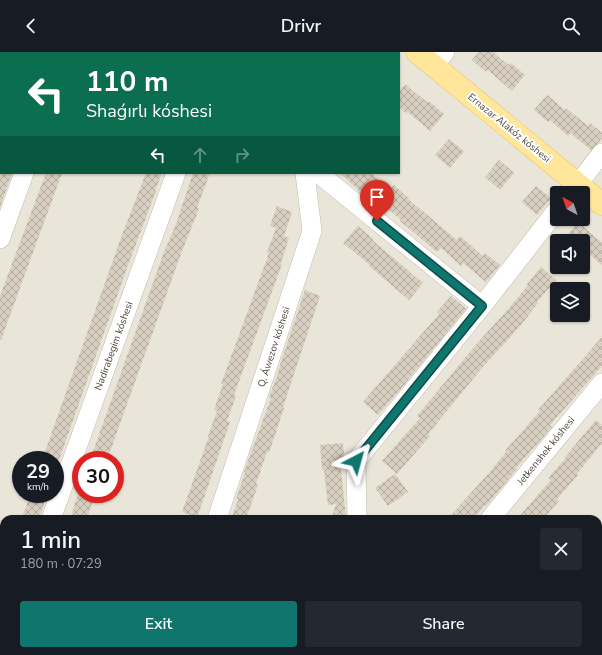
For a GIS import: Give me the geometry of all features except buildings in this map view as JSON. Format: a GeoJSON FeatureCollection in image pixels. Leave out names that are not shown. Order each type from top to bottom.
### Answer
{"type":"FeatureCollection","features":[{"type":"Feature","properties":{"kind":"main road","name":"Ernazar Alakóz kóshesi"},"geometry":{"type":"LineString","coordinates":[[417,52],[440,59],[572,186]]}},
{"type":"Feature","properties":{"kind":"main road","name":"Ernazar Alakóz kóshesi"},"geometry":{"type":"LineString","coordinates":[[590,197],[602,204]]}},
{"type":"Feature","properties":{"kind":"street"},"geometry":{"type":"LineString","coordinates":[[576,186],[602,153]]}},
{"type":"Feature","properties":{"kind":"street"},"geometry":{"type":"LineString","coordinates":[[0,239],[24,174]]}},
{"type":"Feature","properties":{"kind":"street","name":"Nadirabegim kóshesi"},"geometry":{"type":"LineString","coordinates":[[52,515],[176,174]]}},
{"type":"Feature","properties":{"kind":"street","name":"Q. Áwezov kóshesi"},"geometry":{"type":"LineString","coordinates":[[218,515],[312,231],[305,174]]}},
{"type":"Feature","properties":{"kind":"street"},"geometry":{"type":"LineString","coordinates":[[319,174],[482,306]]}},
{"type":"Feature","properties":{"kind":"street"},"geometry":{"type":"LineString","coordinates":[[357,515],[356,461],[482,306],[550,219]]}},
{"type":"Feature","properties":{"kind":"street","name":"Jetkenshek kóshesi"},"geometry":{"type":"LineString","coordinates":[[493,515],[602,383]]}},
{"type":"Feature","properties":{"kind":"shaded area"},"geometry":{"type":"Polygon","coordinates":[[[400,52],[602,52],[602,515],[0,515],[0,174],[400,174],[400,52]]]}},
{"type":"Feature","properties":{"kind":"route"},"geometry":{"type":"LineString","coordinates":[[356,461],[482,306],[377,221]]}}]}
